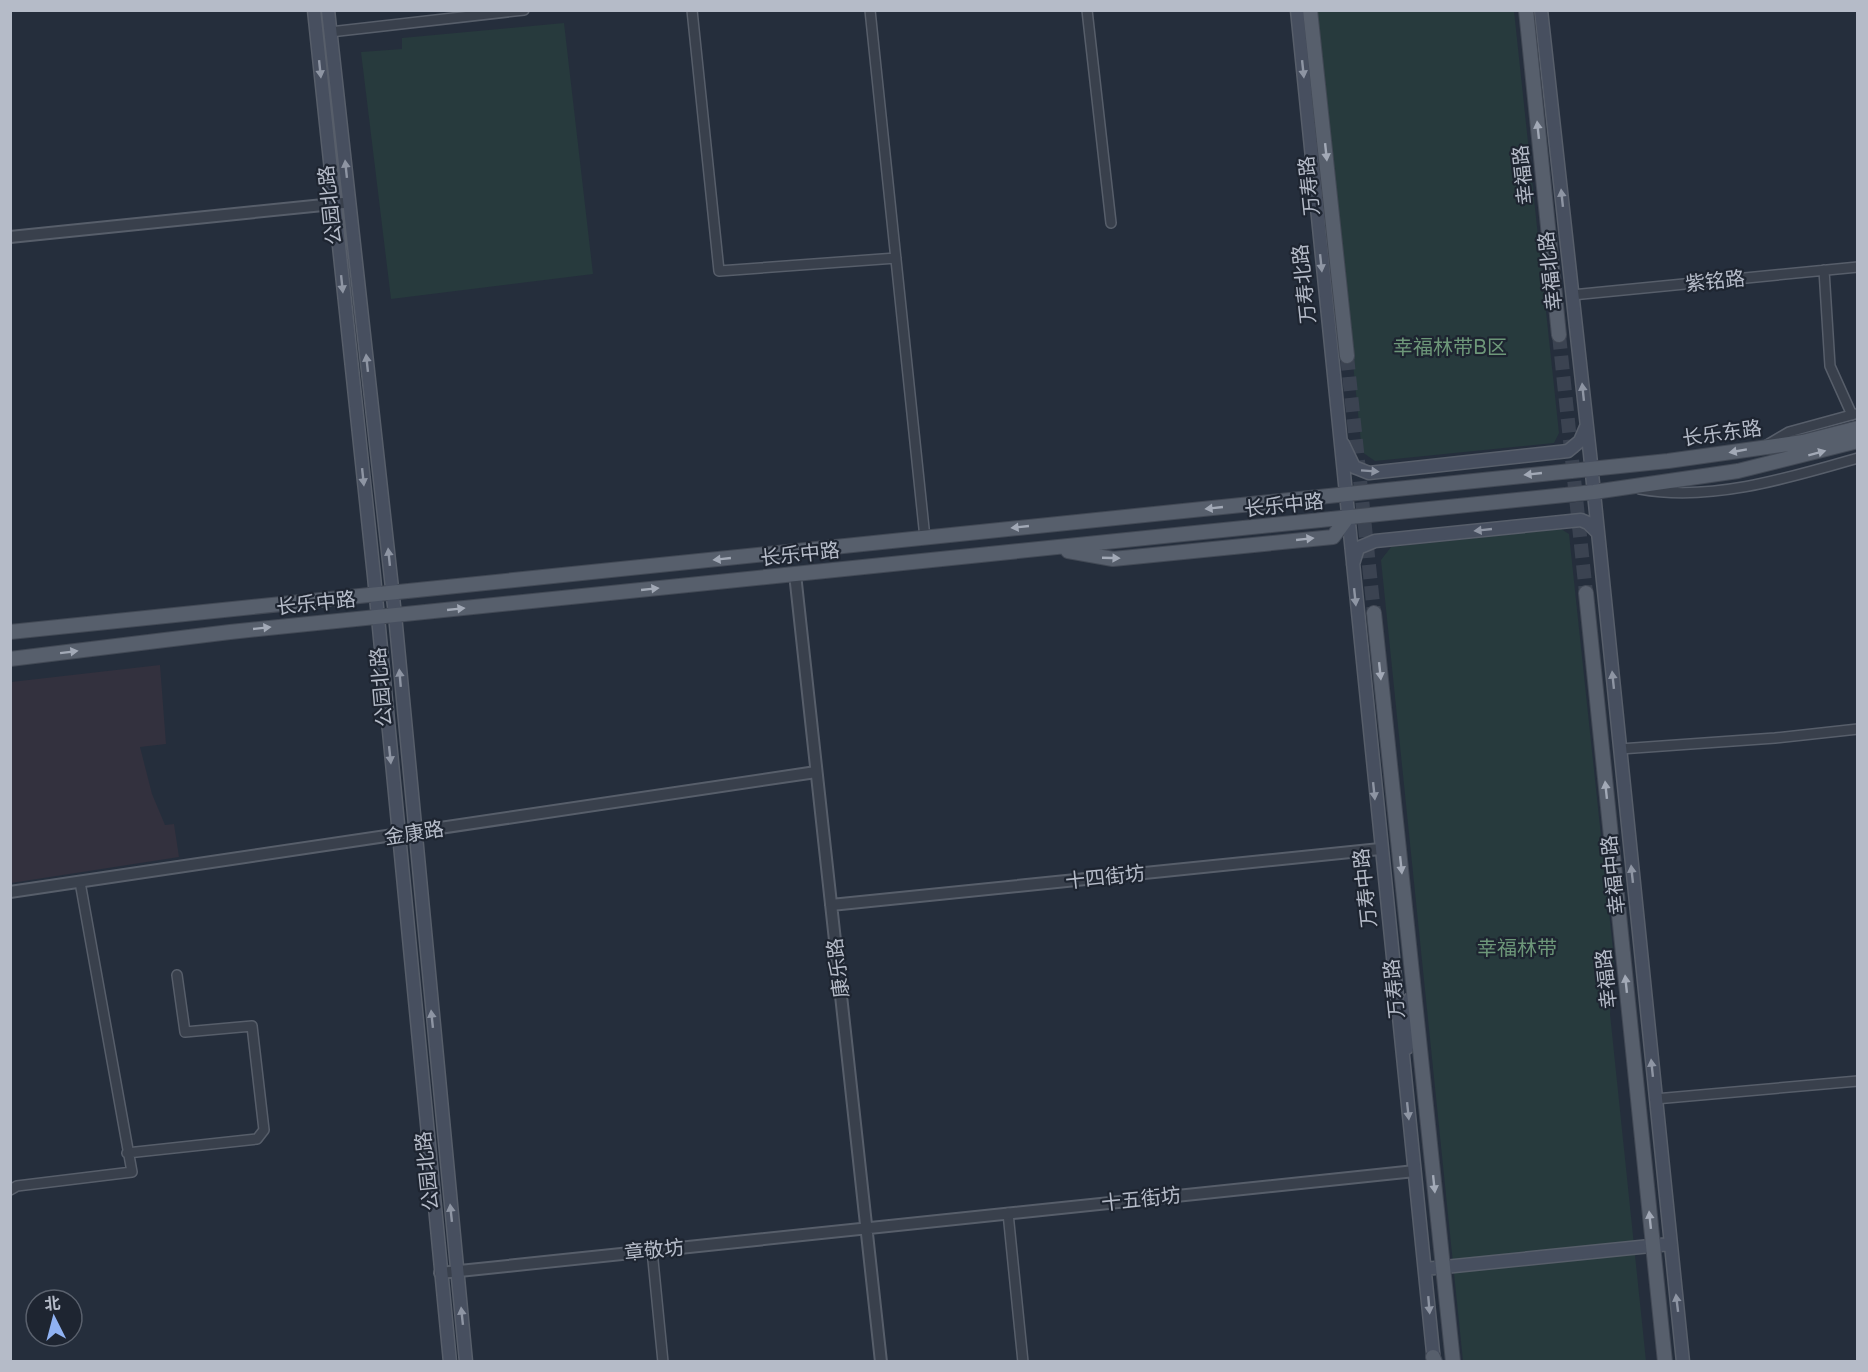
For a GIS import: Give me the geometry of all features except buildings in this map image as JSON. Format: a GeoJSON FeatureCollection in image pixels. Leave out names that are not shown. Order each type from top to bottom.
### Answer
{"type":"FeatureCollection","features":[{"type":"Feature","properties":{"kind":"main road","name":"公园北路"},"geometry":{"type":"LineString","coordinates":[[314,10],[376,594],[450,1362]]}},
{"type":"Feature","properties":{"kind":"main road","name":"公园北路"},"geometry":{"type":"LineString","coordinates":[[328,10],[393,593],[466,1362]]}},
{"type":"Feature","properties":{"kind":"main road","name":"万寿北路"},"geometry":{"type":"LineString","coordinates":[[1297,10],[1347,518]]}},
{"type":"Feature","properties":{"kind":"main road","name":"万寿路"},"geometry":{"type":"LineString","coordinates":[[1310,10],[1347,356]]}},
{"type":"Feature","properties":{"kind":"main road","name":"幸福路"},"geometry":{"type":"LineString","coordinates":[[1526,10],[1559,335]]}},
{"type":"Feature","properties":{"kind":"main road","name":"幸福北路"},"geometry":{"type":"LineString","coordinates":[[1541,10],[1594,492]]}},
{"type":"Feature","properties":{"kind":"main road","name":"长乐东路"},"geometry":{"type":"LineString","coordinates":[[1592,468],[1707,456],[1803,442],[1856,419]]}},
{"type":"Feature","properties":{"kind":"main road"},"geometry":{"type":"LineString","coordinates":[[1337,429],[1354,467],[1369,473],[1569,451],[1581,441],[1587,422]]}},
{"type":"Feature","properties":{"kind":"main road","name":"长乐东路"},"geometry":{"type":"LineString","coordinates":[[1594,492],[1770,464],[1857,441]]}},
{"type":"Feature","properties":{"kind":"main road","name":"长乐中路"},"geometry":{"type":"LineString","coordinates":[[10,632],[1592,468]]}},
{"type":"Feature","properties":{"kind":"main road","name":"长乐中路"},"geometry":{"type":"LineString","coordinates":[[10,659],[378,616],[1594,492]]}},
{"type":"Feature","properties":{"kind":"main road","name":"幸福中路"},"geometry":{"type":"LineString","coordinates":[[1594,492],[1683,1362]]}},
{"type":"Feature","properties":{"kind":"main road","name":"万寿中路"},"geometry":{"type":"LineString","coordinates":[[1347,518],[1434,1360]]}},
{"type":"Feature","properties":{"kind":"main road"},"geometry":{"type":"LineString","coordinates":[[1352,568],[1358,548],[1375,541],[1581,520],[1588,523],[1598,534]]}},
{"type":"Feature","properties":{"kind":"main road"},"geometry":{"type":"LineString","coordinates":[[991,531],[994,554]]}},
{"type":"Feature","properties":{"kind":"main road","name":"幸福路"},"geometry":{"type":"LineString","coordinates":[[1586,593],[1665,1362]]}},
{"type":"Feature","properties":{"kind":"main road","name":"万寿路"},"geometry":{"type":"LineString","coordinates":[[1374,613],[1453,1362]]}},
{"type":"Feature","properties":{"kind":"main road"},"geometry":{"type":"LineString","coordinates":[[1405,1079],[1412,974]]}},
{"type":"Feature","properties":{"kind":"main road"},"geometry":{"type":"LineString","coordinates":[[1425,1269],[1670,1244]]}},
{"type":"Feature","properties":{"kind":"street"},"geometry":{"type":"LineString","coordinates":[[330,32],[524,10]]}},
{"type":"Feature","properties":{"kind":"street"},"geometry":{"type":"LineString","coordinates":[[692,10],[719,271],[896,258]]}},
{"type":"Feature","properties":{"kind":"street"},"geometry":{"type":"LineString","coordinates":[[870,10],[925,538]]}},
{"type":"Feature","properties":{"kind":"street"},"geometry":{"type":"LineString","coordinates":[[1087,10],[1111,223]]}},
{"type":"Feature","properties":{"kind":"street"},"geometry":{"type":"LineString","coordinates":[[10,237],[349,202]]}},
{"type":"Feature","properties":{"kind":"street","name":"紫铭路"},"geometry":{"type":"LineString","coordinates":[[1572,295],[1857,267]]}},
{"type":"Feature","properties":{"kind":"street"},"geometry":{"type":"LineString","coordinates":[[1824,270],[1830,366],[1856,419]]}},
{"type":"Feature","properties":{"kind":"street"},"geometry":{"type":"LineString","coordinates":[[1629,487],[1670,495],[1696,493],[1785,477],[1857,458]]}},
{"type":"Feature","properties":{"kind":"street","name":"康乐路"},"geometry":{"type":"LineString","coordinates":[[795,574],[881,1362]]}},
{"type":"Feature","properties":{"kind":"street"},"geometry":{"type":"LineString","coordinates":[[1620,749],[1857,729]]}},
{"type":"Feature","properties":{"kind":"street","name":"金康路"},"geometry":{"type":"LineString","coordinates":[[10,892],[399,836],[816,772]]}},
{"type":"Feature","properties":{"kind":"street","name":"十四街坊"},"geometry":{"type":"LineString","coordinates":[[831,905],[1380,849]]}},
{"type":"Feature","properties":{"kind":"street"},"geometry":{"type":"LineString","coordinates":[[10,1190],[17,1186],[132,1172],[80,882]]}},
{"type":"Feature","properties":{"kind":"street"},"geometry":{"type":"LineString","coordinates":[[127,1153],[257,1138],[264,1130],[252,1026],[185,1032],[177,975]]}},
{"type":"Feature","properties":{"kind":"street"},"geometry":{"type":"LineString","coordinates":[[1655,1099],[1857,1081]]}},
{"type":"Feature","properties":{"kind":"street","name":"十五街坊"},"geometry":{"type":"LineString","coordinates":[[868,1228],[1415,1171]]}},
{"type":"Feature","properties":{"kind":"street"},"geometry":{"type":"LineString","coordinates":[[1008,1213],[1023,1362]]}},
{"type":"Feature","properties":{"kind":"street","name":"章敬坊"},"geometry":{"type":"LineString","coordinates":[[440,1273],[868,1228]]}},
{"type":"Feature","properties":{"kind":"street"},"geometry":{"type":"LineString","coordinates":[[652,1250],[663,1362]]}},
{"type":"Feature","properties":{"kind":"shaded area"},"geometry":{"type":"Polygon","coordinates":[[[160,665],[166,744],[140,747],[152,794],[165,825],[174,824],[179,857],[11,883],[11,682],[160,665]]]}},
{"type":"Feature","properties":{"kind":"green space","name":"幸福林带B区"},"geometry":{"type":"Polygon","coordinates":[[[1317,11],[1514,11],[1559,433],[1554,443],[1375,461],[1362,452],[1317,11]]]}},
{"type":"Feature","properties":{"kind":"green space"},"geometry":{"type":"Polygon","coordinates":[[[564,23],[593,274],[391,299],[361,52],[402,49],[402,38],[564,23]]]}},
{"type":"Feature","properties":{"kind":"green space","name":"幸福林带"},"geometry":{"type":"Polygon","coordinates":[[[1561,529],[1569,534],[1614,959],[1610,1014],[1646,1361],[1463,1361],[1381,560],[1391,547],[1561,529]]]}},
{"type":"Feature","properties":{"kind":"tunnel"},"geometry":{"type":"LineString","coordinates":[[1559,335],[1586,593]]}},
{"type":"Feature","properties":{"kind":"tunnel"},"geometry":{"type":"LineString","coordinates":[[1347,356],[1374,613]]}}]}
